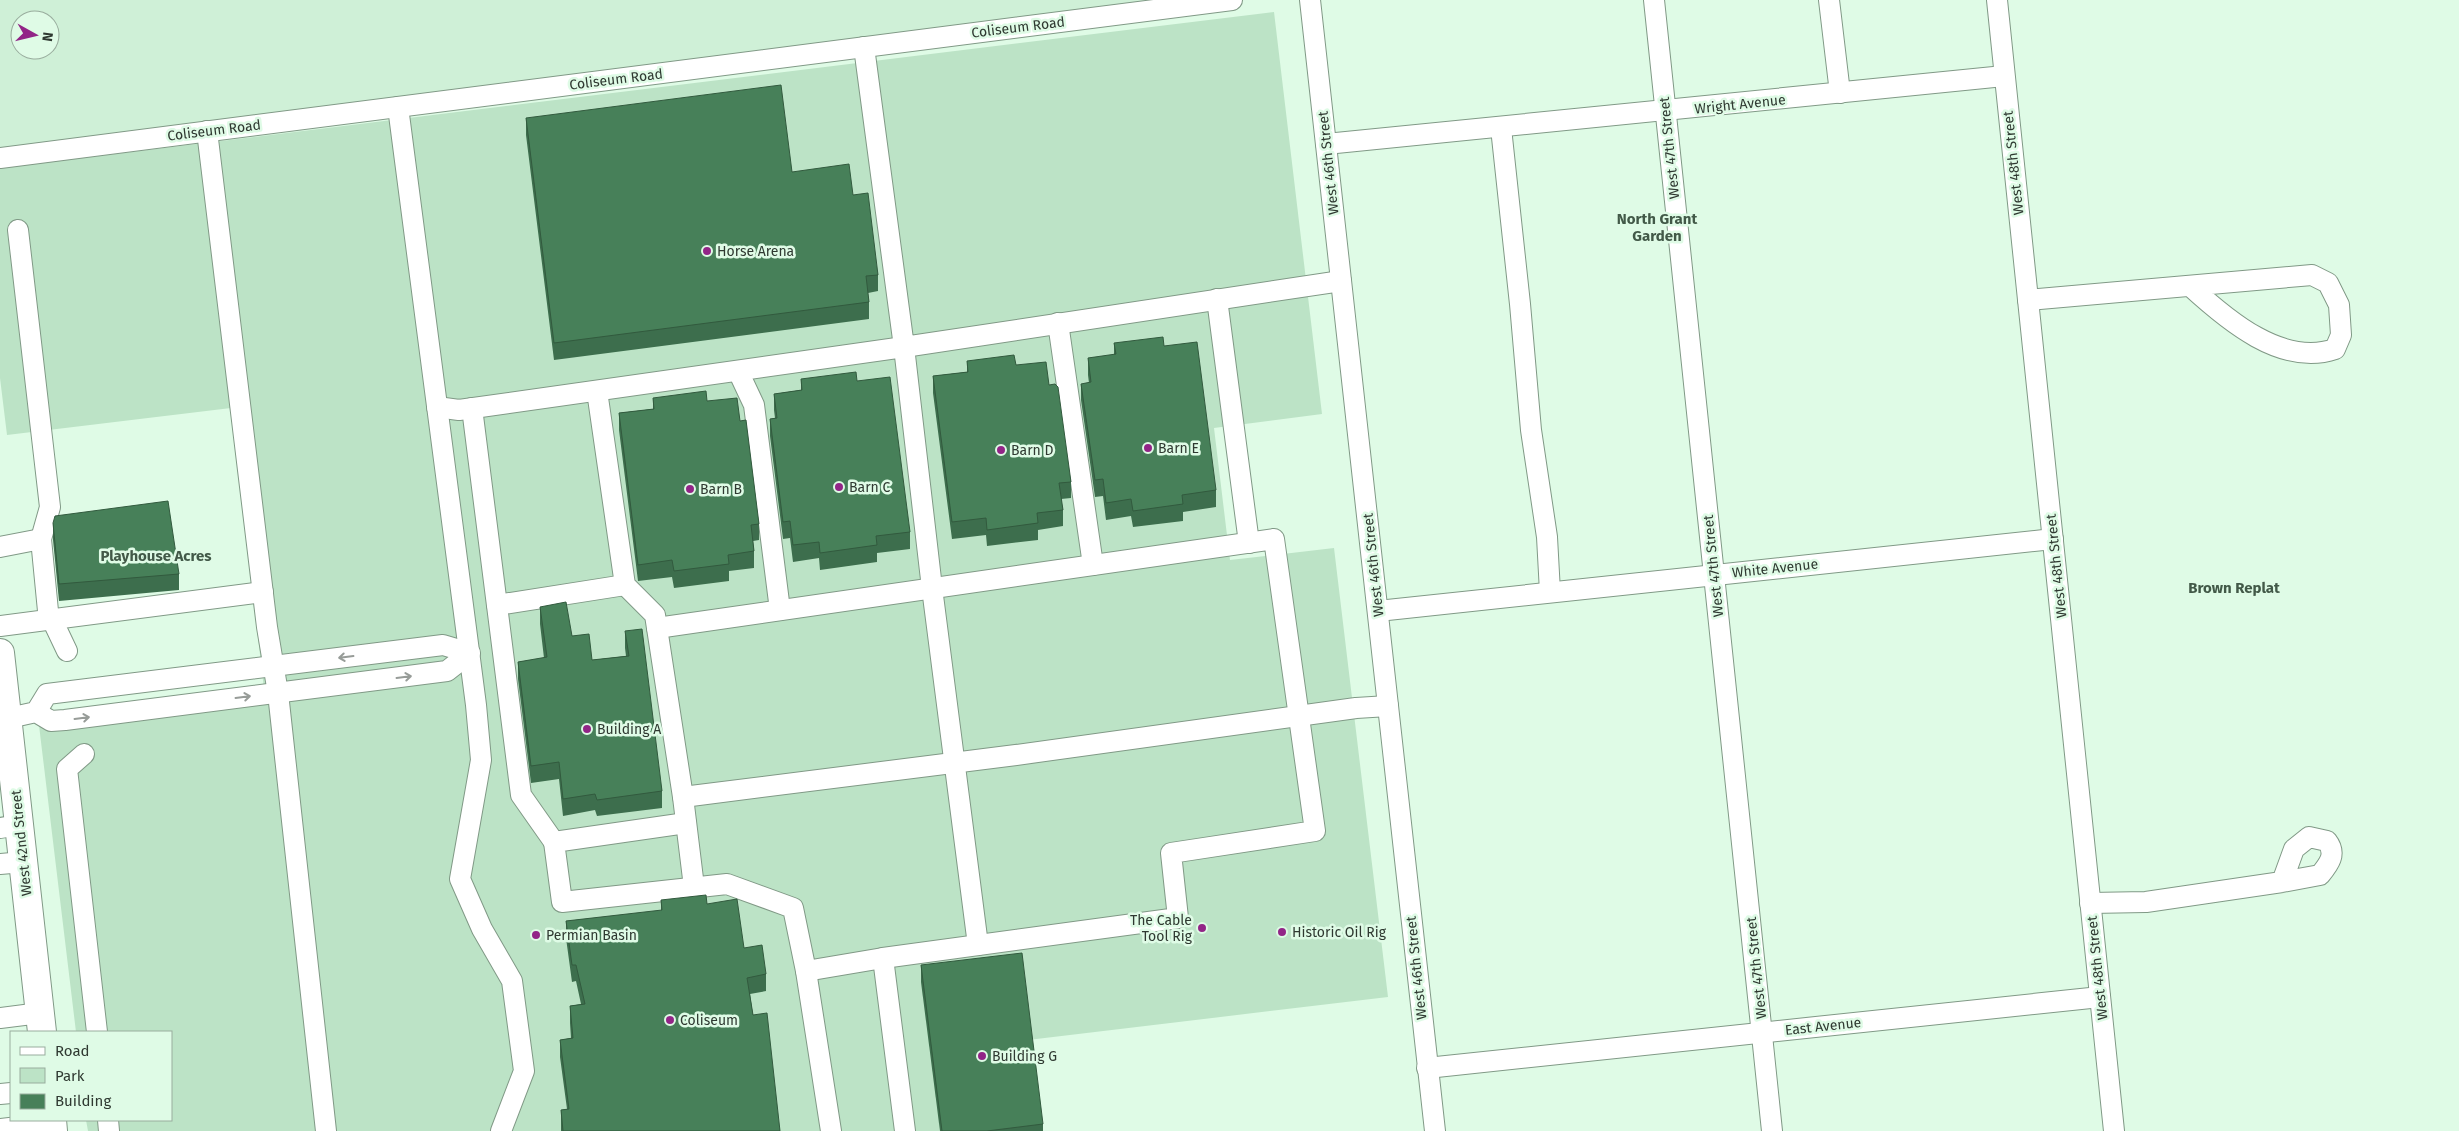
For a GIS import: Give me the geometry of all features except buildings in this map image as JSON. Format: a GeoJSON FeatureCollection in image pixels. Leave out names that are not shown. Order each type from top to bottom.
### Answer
{"type":"FeatureCollection","features":[{"type":"Feature","properties":{"kind":"highway","name":"West 42nd Street"},"geometry":{"type":"LineString","coordinates":[[0,653],[12,863],[41,1023]]}},
{"type":"Feature","properties":{"kind":"street","name":"Coliseum Road"},"geometry":{"type":"LineString","coordinates":[[0,158],[1232,0]]}},
{"type":"Feature","properties":{"kind":"street","name":"West 46th Street"},"geometry":{"type":"LineString","coordinates":[[1310,0],[1434,1131]]}},
{"type":"Feature","properties":{"kind":"street","name":"West 47th Street"},"geometry":{"type":"LineString","coordinates":[[1654,0],[1772,1131]]}},
{"type":"Feature","properties":{"kind":"street"},"geometry":{"type":"LineString","coordinates":[[1829,0],[1840,93]]}},
{"type":"Feature","properties":{"kind":"street","name":"West 48th Street"},"geometry":{"type":"LineString","coordinates":[[1997,0],[2114,1131]]}},
{"type":"Feature","properties":{"kind":"street"},"geometry":{"type":"LineString","coordinates":[[864,47],[904,347],[932,588],[978,945]]}},
{"type":"Feature","properties":{"kind":"street","name":"Wright Avenue"},"geometry":{"type":"LineString","coordinates":[[1326,144],[1666,112],[2004,76]]}},
{"type":"Feature","properties":{"kind":"street"},"geometry":{"type":"LineString","coordinates":[[398,107],[470,653],[481,760],[460,879],[482,929],[512,981],[524,1071],[501,1131]]}},
{"type":"Feature","properties":{"kind":"street"},"geometry":{"type":"LineString","coordinates":[[1501,128],[1520,304],[1530,430],[1547,538],[1550,592]]}},
{"type":"Feature","properties":{"kind":"street"},"geometry":{"type":"LineString","coordinates":[[207,131],[263,592],[278,693],[326,1131]]}},
{"type":"Feature","properties":{"kind":"street"},"geometry":{"type":"LineString","coordinates":[[18,230],[50,507],[41,539],[48,611],[67,651]]}},
{"type":"Feature","properties":{"kind":"street"},"geometry":{"type":"LineString","coordinates":[[2028,300],[2312,275],[2328,283],[2339,305],[2341,334],[2335,349],[2319,354],[2294,352],[2248,333],[2216,310],[2190,286]]}},
{"type":"Feature","properties":{"kind":"street"},"geometry":{"type":"LineString","coordinates":[[437,407],[459,410],[596,391],[1341,281]]}},
{"type":"Feature","properties":{"kind":"street"},"geometry":{"type":"LineString","coordinates":[[1217,299],[1249,543]]}},
{"type":"Feature","properties":{"kind":"street"},"geometry":{"type":"LineString","coordinates":[[1058,323],[1093,565]]}},
{"type":"Feature","properties":{"kind":"street"},"geometry":{"type":"LineString","coordinates":[[738,370],[754,405],[780,610]]}},
{"type":"Feature","properties":{"kind":"street"},"geometry":{"type":"LineString","coordinates":[[596,391],[625,585],[655,615],[683,797],[694,887]]}},
{"type":"Feature","properties":{"kind":"street"},"geometry":{"type":"LineString","coordinates":[[472,408],[521,795],[554,842],[562,902],[727,884],[793,908],[806,971],[831,1131]]}},
{"type":"Feature","properties":{"kind":"street"},"geometry":{"type":"LineString","coordinates":[[0,547],[41,539]]}},
{"type":"Feature","properties":{"kind":"street"},"geometry":{"type":"LineString","coordinates":[[657,628],[1274,539],[1315,831],[1171,853],[1178,918],[883,958],[806,971]]}},
{"type":"Feature","properties":{"kind":"street","name":"White Avenue"},"geometry":{"type":"LineString","coordinates":[[1378,611],[2053,539]]}},
{"type":"Feature","properties":{"kind":"street"},"geometry":{"type":"LineString","coordinates":[[497,605],[625,585]]}},
{"type":"Feature","properties":{"kind":"street"},"geometry":{"type":"LineString","coordinates":[[0,626],[263,592]]}},
{"type":"Feature","properties":{"kind":"street"},"geometry":{"type":"LineString","coordinates":[[36,712],[47,694],[443,645],[470,653]]}},
{"type":"Feature","properties":{"kind":"street"},"geometry":{"type":"LineString","coordinates":[[4,719],[36,712],[51,722],[447,671],[470,653]]}},
{"type":"Feature","properties":{"kind":"street"},"geometry":{"type":"LineString","coordinates":[[683,797],[762,789],[875,772],[1356,708],[1388,706]]}},
{"type":"Feature","properties":{"kind":"street"},"geometry":{"type":"LineString","coordinates":[[84,754],[67,769],[97,1031]]}},
{"type":"Feature","properties":{"kind":"street"},"geometry":{"type":"LineString","coordinates":[[554,842],[686,823]]}},
{"type":"Feature","properties":{"kind":"street"},"geometry":{"type":"LineString","coordinates":[[2090,903],[2146,902],[2282,882]]}},
{"type":"Feature","properties":{"kind":"street"},"geometry":{"type":"LineString","coordinates":[[883,958],[905,1131]]}},
{"type":"Feature","properties":{"kind":"street","name":"East Avenue"},"geometry":{"type":"LineString","coordinates":[[1427,1068],[2100,997]]}},
{"type":"Feature","properties":{"kind":"street"},"geometry":{"type":"LineString","coordinates":[[0,1018],[41,1023]]}},
{"type":"Feature","properties":{"kind":"street"},"geometry":{"type":"LineString","coordinates":[[0,1129],[52,1124]]}},
{"type":"Feature","properties":{"kind":"shaded area"},"geometry":{"type":"Polygon","coordinates":[[[0,0],[1245,0],[0,158],[0,0]]]}},
{"type":"Feature","properties":{"kind":"green space"},"geometry":{"type":"Polygon","coordinates":[[[1274,12],[1322,414],[1214,428],[1230,560],[1334,548],[1388,997],[1028,1040],[1038,1131],[88,1131],[86,1121],[172,1121],[172,1031],[76,1031],[38,717],[264,689],[231,408],[7,435],[0,378],[0,168],[1274,12]]]}},
{"type":"Feature","properties":{"kind":"place","name":"Horse Arena"},"geometry":{"type":"Point","coordinates":[707,251]}},
{"type":"Feature","properties":{"kind":"place","name":"Barn E"},"geometry":{"type":"Point","coordinates":[1148,448]}},
{"type":"Feature","properties":{"kind":"place","name":"Barn D"},"geometry":{"type":"Point","coordinates":[1001,450]}},
{"type":"Feature","properties":{"kind":"place","name":"Barn C"},"geometry":{"type":"Point","coordinates":[839,487]}},
{"type":"Feature","properties":{"kind":"place","name":"Barn B"},"geometry":{"type":"Point","coordinates":[690,489]}},
{"type":"Feature","properties":{"kind":"place","name":"Building A"},"geometry":{"type":"Point","coordinates":[587,729]}},
{"type":"Feature","properties":{"kind":"place","name":"The Cable Tool Rig"},"geometry":{"type":"Point","coordinates":[1202,928]}},
{"type":"Feature","properties":{"kind":"place","name":"Historic Oil Rig"},"geometry":{"type":"Point","coordinates":[1282,932]}},
{"type":"Feature","properties":{"kind":"place","name":"Permian Basin"},"geometry":{"type":"Point","coordinates":[536,935]}},
{"type":"Feature","properties":{"kind":"place","name":"Coliseum"},"geometry":{"type":"Point","coordinates":[670,1020]}},
{"type":"Feature","properties":{"kind":"place","name":"Building G"},"geometry":{"type":"Point","coordinates":[982,1056]}},
{"type":"Feature","properties":{"kind":"district","name":"North Grant Garden"},"geometry":{"type":"Point","coordinates":[1657,228]}},
{"type":"Feature","properties":{"kind":"district","name":"Playhouse Acres"},"geometry":{"type":"Point","coordinates":[156,556]}},
{"type":"Feature","properties":{"kind":"district","name":"Brown Replat"},"geometry":{"type":"Point","coordinates":[2234,588]}}]}
